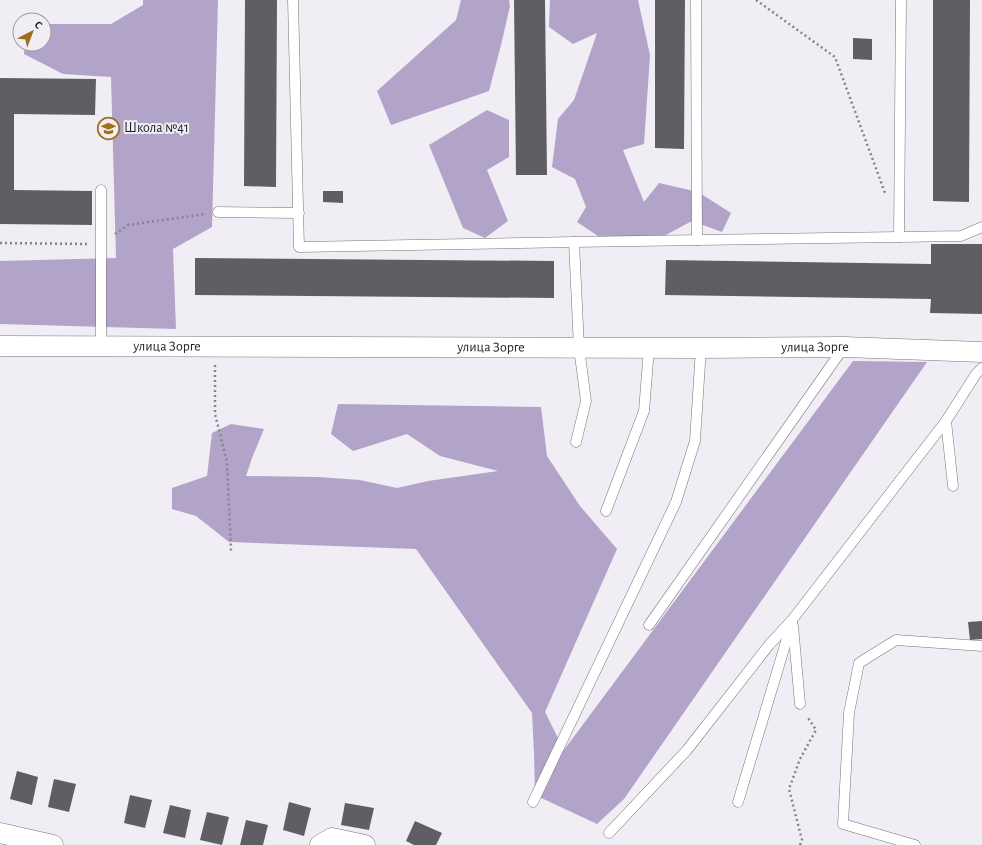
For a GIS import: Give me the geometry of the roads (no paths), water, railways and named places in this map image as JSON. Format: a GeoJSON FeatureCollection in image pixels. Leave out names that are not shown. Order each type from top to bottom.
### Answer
{"type":"FeatureCollection","features":[{"type":"Feature","properties":{"kind":"street","name":"улица Зорге"},"geometry":{"type":"LineString","coordinates":[[0,346],[579,348],[844,347],[982,352]]}},
{"type":"Feature","properties":{"kind":"street"},"geometry":{"type":"LineString","coordinates":[[0,833],[54,845]]}},
{"type":"Feature","properties":{"kind":"street"},"geometry":{"type":"LineString","coordinates":[[320,845],[332,838],[365,845]]}},
{"type":"Feature","properties":{"kind":"lane"},"geometry":{"type":"LineString","coordinates":[[293,0],[299,247],[961,236],[982,228]]}},
{"type":"Feature","properties":{"kind":"lane"},"geometry":{"type":"LineString","coordinates":[[696,0],[697,240]]}},
{"type":"Feature","properties":{"kind":"lane"},"geometry":{"type":"LineString","coordinates":[[899,237],[901,0]]}},
{"type":"Feature","properties":{"kind":"lane"},"geometry":{"type":"LineString","coordinates":[[101,190],[101,346]]}},
{"type":"Feature","properties":{"kind":"lane"},"geometry":{"type":"LineString","coordinates":[[218,212],[299,213]]}},
{"type":"Feature","properties":{"kind":"lane"},"geometry":{"type":"LineString","coordinates":[[574,242],[579,348],[586,400],[576,442]]}},
{"type":"Feature","properties":{"kind":"lane"},"geometry":{"type":"LineString","coordinates":[[649,625],[844,347]]}},
{"type":"Feature","properties":{"kind":"lane"},"geometry":{"type":"LineString","coordinates":[[606,510],[644,411],[649,348]]}},
{"type":"Feature","properties":{"kind":"lane"},"geometry":{"type":"LineString","coordinates":[[533,802],[676,502],[695,441],[701,348]]}},
{"type":"Feature","properties":{"kind":"lane"},"geometry":{"type":"LineString","coordinates":[[609,833],[687,750],[769,645],[792,620],[946,421],[976,374],[982,368]]}},
{"type":"Feature","properties":{"kind":"lane"},"geometry":{"type":"LineString","coordinates":[[946,421],[953,486]]}},
{"type":"Feature","properties":{"kind":"lane"},"geometry":{"type":"LineString","coordinates":[[792,620],[800,704]]}},
{"type":"Feature","properties":{"kind":"lane"},"geometry":{"type":"LineString","coordinates":[[738,802],[792,620]]}},
{"type":"Feature","properties":{"kind":"lane"},"geometry":{"type":"LineString","coordinates":[[915,845],[843,824],[849,714],[859,664],[896,640],[982,646]]}},
{"type":"Feature","properties":{"kind":"place","name":"Школа №41"},"geometry":{"type":"Point","coordinates":[109,128]}}]}
